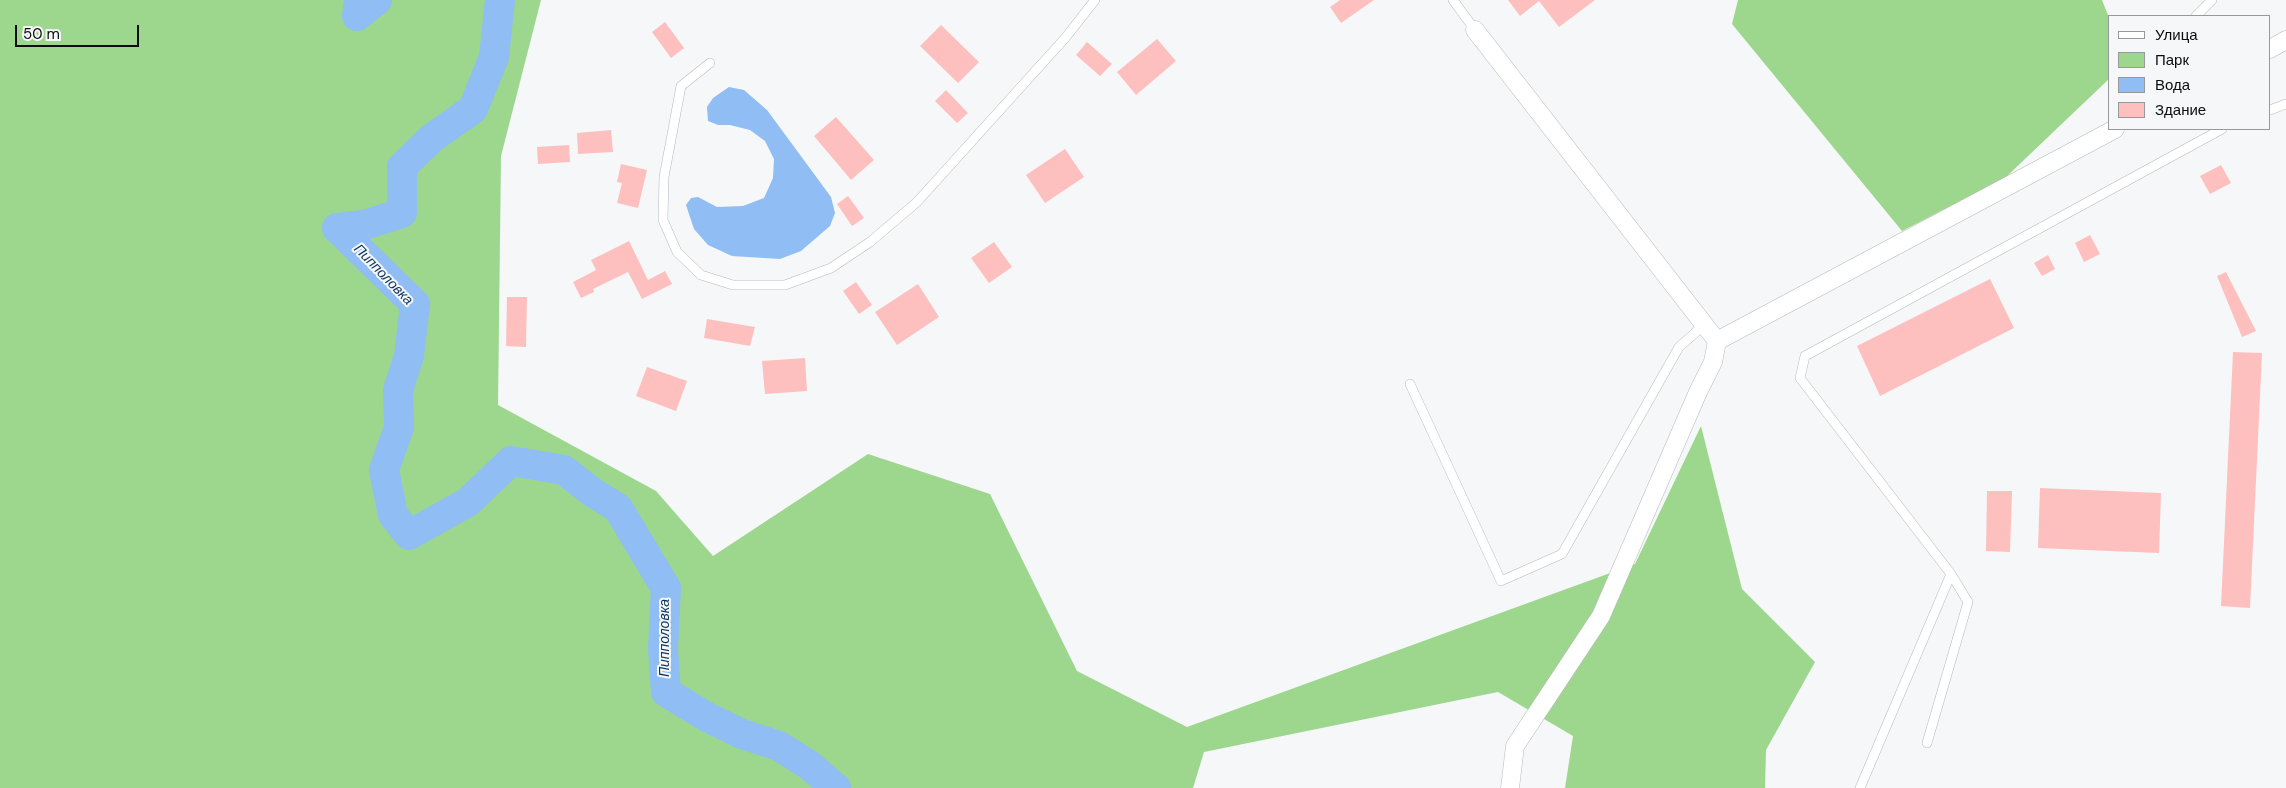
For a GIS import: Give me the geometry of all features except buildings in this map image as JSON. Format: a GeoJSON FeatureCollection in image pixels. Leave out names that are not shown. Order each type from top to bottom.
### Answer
{"type":"FeatureCollection","features":[{"type":"Feature","properties":{"kind":"street"},"geometry":{"type":"LineString","coordinates":[[1475,30],[1717,341],[1713,362],[1698,392],[1601,616],[1515,746],[1510,788]]}},
{"type":"Feature","properties":{"kind":"street"},"geometry":{"type":"LineString","coordinates":[[2271,48],[2286,40]]}},
{"type":"Feature","properties":{"kind":"street"},"geometry":{"type":"LineString","coordinates":[[1717,341],[2113,130]]}},
{"type":"Feature","properties":{"kind":"lane"},"geometry":{"type":"LineString","coordinates":[[710,63],[681,86],[664,177],[663,220],[677,252],[701,275],[733,285],[785,285],[831,268],[870,242],[917,202],[1066,37],[1095,0]]}},
{"type":"Feature","properties":{"kind":"lane"},"geometry":{"type":"LineString","coordinates":[[1453,0],[1475,30]]}},
{"type":"Feature","properties":{"kind":"lane"},"geometry":{"type":"LineString","coordinates":[[2197,15],[2212,0]]}},
{"type":"Feature","properties":{"kind":"lane"},"geometry":{"type":"LineString","coordinates":[[2271,110],[2286,104]]}},
{"type":"Feature","properties":{"kind":"lane"},"geometry":{"type":"LineString","coordinates":[[1927,743],[1968,602],[1951,574],[1800,378],[1804,356],[2220,130]]}},
{"type":"Feature","properties":{"kind":"lane"},"geometry":{"type":"LineString","coordinates":[[1410,384],[1501,581],[1562,554],[1679,347],[1704,325]]}},
{"type":"Feature","properties":{"kind":"lane"},"geometry":{"type":"LineString","coordinates":[[1860,788],[1951,574]]}},
{"type":"Feature","properties":{"kind":"green space"},"geometry":{"type":"Polygon","coordinates":[[[0,0],[541,0],[501,156],[498,405],[656,491],[713,556],[868,454],[990,494],[1077,671],[1187,727],[1635,564],[1701,426],[1742,589],[1815,662],[1766,750],[1765,788],[1565,788],[1573,736],[1498,692],[1204,752],[1193,788],[0,788],[0,0]]]}},
{"type":"Feature","properties":{"kind":"green space"},"geometry":{"type":"Polygon","coordinates":[[[1738,0],[2102,0],[2108,15],[2108,80],[2005,178],[1902,231],[1732,24],[1738,0]]]}},
{"type":"Feature","properties":{"kind":"water"},"geometry":{"type":"Polygon","coordinates":[[[729,87],[744,90],[767,110],[831,197],[835,213],[830,226],[801,251],[780,259],[732,256],[708,245],[694,229],[686,205],[691,198],[698,197],[717,207],[743,206],[764,198],[773,178],[774,159],[765,141],[750,130],[730,125],[718,125],[708,121],[707,107],[713,98],[729,87]]]}},
{"type":"Feature","properties":{"kind":"waterway","name":"Пипполовка"},"geometry":{"type":"LineString","coordinates":[[359,0],[357,16],[377,0]]}},
{"type":"Feature","properties":{"kind":"waterway","name":"Пипполовка"},"geometry":{"type":"LineString","coordinates":[[500,0],[494,57],[473,109],[432,138],[402,167],[402,213],[364,225],[337,228],[415,304],[409,356],[398,390],[399,427],[384,470],[393,515],[409,535],[468,502],[511,461],[564,470],[592,492],[618,508],[666,588],[663,649],[666,692],[707,717],[742,734],[779,746],[809,765],[836,788]]}}]}
